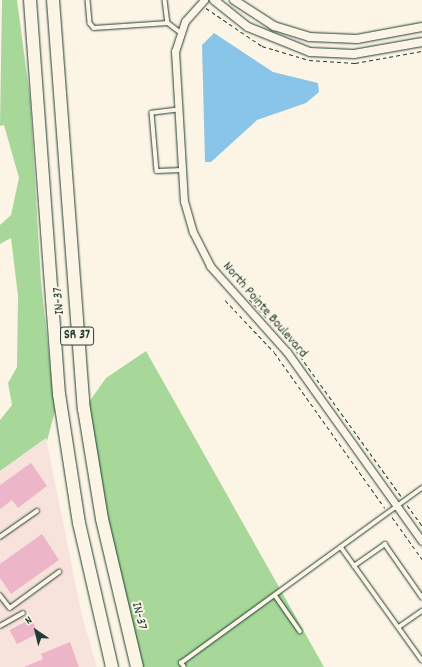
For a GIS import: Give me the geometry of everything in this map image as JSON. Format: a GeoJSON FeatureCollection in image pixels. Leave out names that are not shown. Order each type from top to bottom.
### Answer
{"type":"FeatureCollection","features":[{"type":"Feature","properties":{"kind":"highway","name":"IN-37"},"geometry":{"type":"LineString","coordinates":[[30,0],[59,394],[79,523],[112,667]]}},
{"type":"Feature","properties":{"kind":"highway","name":"IN-37"},"geometry":{"type":"LineString","coordinates":[[53,0],[84,409],[102,519],[137,667]]}},
{"type":"Feature","properties":{"kind":"street","name":"North Pointe Boulevard"},"geometry":{"type":"LineString","coordinates":[[204,0],[180,32],[175,51],[182,170],[187,216],[210,266],[287,352],[422,541]]}},
{"type":"Feature","properties":{"kind":"street"},"geometry":{"type":"LineString","coordinates":[[214,0],[248,27],[310,52],[354,54],[422,42]]}},
{"type":"Feature","properties":{"kind":"street"},"geometry":{"type":"LineString","coordinates":[[234,0],[274,26],[308,37],[357,39],[422,27]]}},
{"type":"Feature","properties":{"kind":"lane"},"geometry":{"type":"LineString","coordinates":[[88,0],[90,23],[94,28],[168,23],[180,32]]}},
{"type":"Feature","properties":{"kind":"lane"},"geometry":{"type":"LineString","coordinates":[[165,0],[168,23]]}},
{"type":"Feature","properties":{"kind":"lane"},"geometry":{"type":"LineString","coordinates":[[178,110],[152,113],[157,171],[182,170]]}},
{"type":"Feature","properties":{"kind":"lane"},"geometry":{"type":"LineString","coordinates":[[184,667],[181,663],[422,488]]}},
{"type":"Feature","properties":{"kind":"lane"},"geometry":{"type":"LineString","coordinates":[[0,537],[37,511]]}},
{"type":"Feature","properties":{"kind":"lane"},"geometry":{"type":"LineString","coordinates":[[354,566],[385,544],[422,597]]}},
{"type":"Feature","properties":{"kind":"lane"},"geometry":{"type":"LineString","coordinates":[[341,547],[422,660]]}},
{"type":"Feature","properties":{"kind":"lane"},"geometry":{"type":"LineString","coordinates":[[0,595],[10,608],[59,572]]}},
{"type":"Feature","properties":{"kind":"lane"},"geometry":{"type":"LineString","coordinates":[[275,595],[300,631]]}},
{"type":"Feature","properties":{"kind":"lane"},"geometry":{"type":"LineString","coordinates":[[399,628],[422,611]]}},
{"type":"Feature","properties":{"kind":"lane"},"geometry":{"type":"LineString","coordinates":[[0,626],[23,613]]}},
{"type":"Feature","properties":{"kind":"path"},"geometry":{"type":"LineString","coordinates":[[225,300],[274,352],[422,559]]}},
{"type":"Feature","properties":{"kind":"shaded area"},"geometry":{"type":"Polygon","coordinates":[[[46,438],[82,616],[97,667],[0,667],[0,471],[46,438]]]}},
{"type":"Feature","properties":{"kind":"green space"},"geometry":{"type":"Polygon","coordinates":[[[2,0],[17,0],[30,98],[41,281],[55,411],[47,441],[46,438],[0,471],[0,420],[12,405],[8,383],[17,367],[18,296],[11,238],[0,244],[0,225],[11,215],[19,178],[4,125],[0,126],[2,0]]]}},
{"type":"Feature","properties":{"kind":"green space"},"geometry":{"type":"Polygon","coordinates":[[[146,351],[324,667],[140,667],[84,409],[106,378],[146,351]]]}},
{"type":"Feature","properties":{"kind":"water"},"geometry":{"type":"Polygon","coordinates":[[[214,33],[273,72],[318,83],[319,92],[306,103],[257,120],[211,162],[205,162],[202,45],[214,33]]]}},
{"type":"Feature","properties":{"kind":"building"},"geometry":{"type":"Polygon","coordinates":[[[31,463],[47,486],[18,508],[12,500],[0,509],[0,485],[31,463]]]}},
{"type":"Feature","properties":{"kind":"building"},"geometry":{"type":"Polygon","coordinates":[[[42,534],[59,560],[11,594],[0,578],[0,564],[42,534]]]}},
{"type":"Feature","properties":{"kind":"building"},"geometry":{"type":"Polygon","coordinates":[[[31,619],[38,633],[17,644],[10,630],[31,619]]]}},
{"type":"Feature","properties":{"kind":"building"},"geometry":{"type":"Polygon","coordinates":[[[70,642],[79,667],[24,667],[43,659],[41,654],[70,642]]]}}]}
